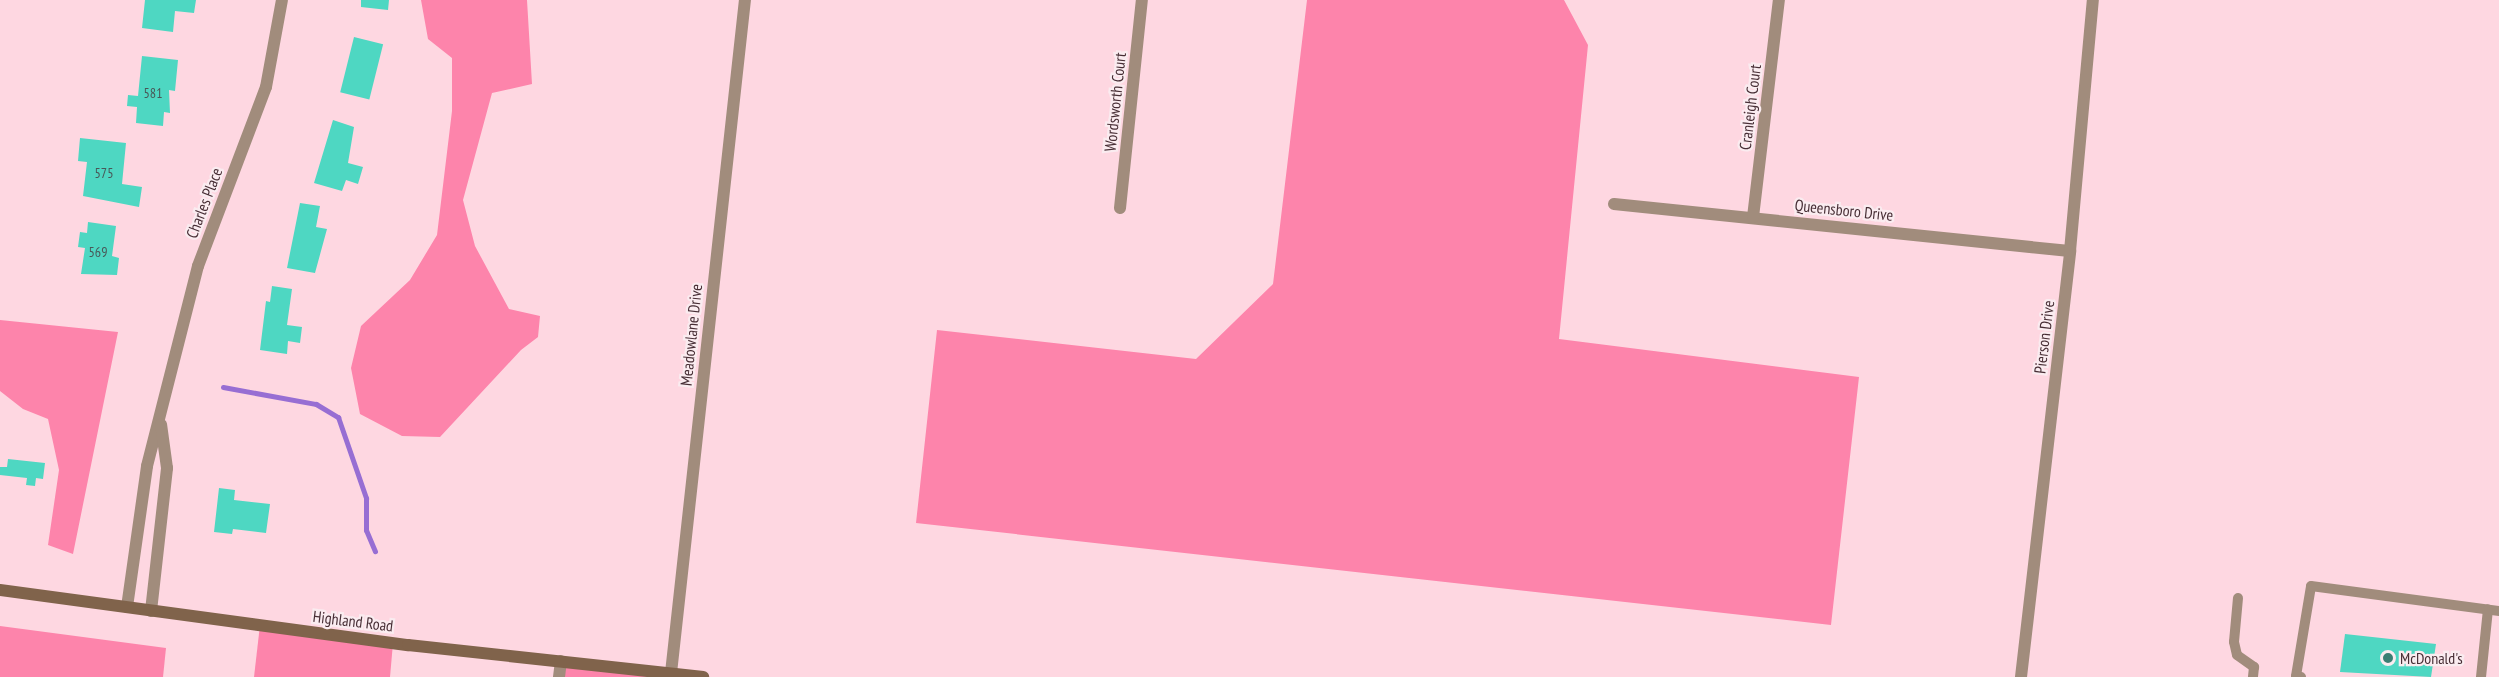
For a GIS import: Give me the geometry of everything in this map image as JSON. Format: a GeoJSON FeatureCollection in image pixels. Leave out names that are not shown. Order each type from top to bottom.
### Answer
{"type":"FeatureCollection","features":[{"type":"Feature","properties":{"kind":"street","name":"Charles Place"},"geometry":{"type":"LineString","coordinates":[[127,608],[147,466],[161,420],[198,266],[266,87],[282,0]]}},
{"type":"Feature","properties":{"kind":"street","name":"Meadowlane Drive"},"geometry":{"type":"LineString","coordinates":[[671,673],[744,0]]}},
{"type":"Feature","properties":{"kind":"street","name":"Wordsworth Court"},"geometry":{"type":"LineString","coordinates":[[1120,208],[1142,0]]}},
{"type":"Feature","properties":{"kind":"street","name":"Cranleigh Court"},"geometry":{"type":"LineString","coordinates":[[1753,218],[1779,0]]}},
{"type":"Feature","properties":{"kind":"street","name":"Pierson Drive"},"geometry":{"type":"LineString","coordinates":[[2021,677],[2070,251],[2093,0]]}},
{"type":"Feature","properties":{"kind":"street","name":"Queensboro Drive"},"geometry":{"type":"LineString","coordinates":[[1614,204],[2070,251]]}},
{"type":"Feature","properties":{"kind":"street","name":"Charles Place"},"geometry":{"type":"LineString","coordinates":[[151,610],[167,468],[161,420]]}},
{"type":"Feature","properties":{"kind":"street","name":"Highland Road"},"geometry":{"type":"LineString","coordinates":[[0,590],[127,608],[703,677]]}},
{"type":"Feature","properties":{"kind":"street"},"geometry":{"type":"LineString","coordinates":[[559,677],[561,661]]}},
{"type":"Feature","properties":{"kind":"lane"},"geometry":{"type":"LineString","coordinates":[[2301,677],[2296,676],[2311,586],[2494,610],[2481,677]]}},
{"type":"Feature","properties":{"kind":"lane"},"geometry":{"type":"LineString","coordinates":[[2238,598],[2234,642],[2237,655],[2254,667],[2253,677]]}},
{"type":"Feature","properties":{"kind":"shaded area"},"geometry":{"type":"Polygon","coordinates":[[[421,0],[527,0],[532,84],[492,93],[463,200],[475,246],[509,309],[540,316],[538,337],[521,350],[440,437],[402,436],[360,414],[351,368],[361,326],[410,280],[437,235],[452,111],[452,58],[428,39],[421,0]]]}},
{"type":"Feature","properties":{"kind":"shaded area"},"geometry":{"type":"Polygon","coordinates":[[[1307,0],[1564,0],[1588,45],[1559,339],[1859,377],[1831,625],[916,523],[937,330],[1196,359],[1273,284],[1307,0]]]}},
{"type":"Feature","properties":{"kind":"shaded area"},"geometry":{"type":"Polygon","coordinates":[[[0,320],[118,332],[73,554],[48,545],[59,470],[48,419],[23,409],[0,391],[0,320]]]}},
{"type":"Feature","properties":{"kind":"shaded area"},"geometry":{"type":"Polygon","coordinates":[[[260,625],[393,643],[390,677],[254,677],[260,625]]]}},
{"type":"Feature","properties":{"kind":"shaded area"},"geometry":{"type":"Polygon","coordinates":[[[0,626],[166,648],[163,677],[0,677],[0,626]]]}},
{"type":"Feature","properties":{"kind":"shaded area"},"geometry":{"type":"Polygon","coordinates":[[[561,661],[671,677],[559,677],[561,661]]]}},
{"type":"Feature","properties":{"kind":"building"},"geometry":{"type":"Polygon","coordinates":[[[145,0],[196,0],[194,13],[175,11],[173,32],[142,28],[145,0]]]}},
{"type":"Feature","properties":{"kind":"building"},"geometry":{"type":"Polygon","coordinates":[[[361,0],[389,0],[388,10],[361,7],[361,0]]]}},
{"type":"Feature","properties":{"kind":"building"},"geometry":{"type":"Polygon","coordinates":[[[354,37],[383,44],[369,100],[340,92],[354,37]]]}},
{"type":"Feature","properties":{"kind":"building"},"geometry":{"type":"Polygon","coordinates":[[[142,56],[178,60],[175,91],[169,90],[170,113],[164,112],[163,126],[136,123],[137,107],[127,106],[128,95],[138,96],[142,56]]]}},
{"type":"Feature","properties":{"kind":"building"},"geometry":{"type":"Polygon","coordinates":[[[333,120],[354,127],[348,163],[363,167],[358,184],[346,180],[342,191],[314,183],[333,120]]]}},
{"type":"Feature","properties":{"kind":"building"},"geometry":{"type":"Polygon","coordinates":[[[80,138],[126,143],[122,184],[142,187],[139,207],[83,196],[87,162],[78,161],[80,138]]]}},
{"type":"Feature","properties":{"kind":"building"},"geometry":{"type":"Polygon","coordinates":[[[300,203],[320,206],[316,227],[327,229],[315,273],[287,268],[300,203]]]}},
{"type":"Feature","properties":{"kind":"building"},"geometry":{"type":"Polygon","coordinates":[[[88,222],[116,226],[112,256],[119,258],[117,275],[81,274],[85,248],[78,247],[80,232],[87,233],[88,222]]]}},
{"type":"Feature","properties":{"kind":"building"},"geometry":{"type":"Polygon","coordinates":[[[272,286],[292,289],[287,325],[302,327],[300,343],[288,341],[287,354],[260,350],[266,301],[270,302],[272,286]]]}},
{"type":"Feature","properties":{"kind":"building"},"geometry":{"type":"Polygon","coordinates":[[[8,459],[45,463],[43,479],[36,478],[35,486],[26,485],[27,478],[0,475],[0,467],[7,467],[8,459]]]}},
{"type":"Feature","properties":{"kind":"building"},"geometry":{"type":"Polygon","coordinates":[[[219,488],[235,490],[234,500],[270,504],[266,533],[233,529],[232,534],[214,532],[219,488]]]}},
{"type":"Feature","properties":{"kind":"building","name":"McDonald's"},"geometry":{"type":"Polygon","coordinates":[[[2345,634],[2436,644],[2431,677],[2340,672],[2345,634]]]}},
{"type":"Feature","properties":{"kind":"waterway"},"geometry":{"type":"LineString","coordinates":[[223,387],[316,404],[338,417],[366,498],[366,530],[375,551]]}},
{"type":"Feature","properties":{"kind":"place","name":"McDonald's"},"geometry":{"type":"Point","coordinates":[2388,658]}}]}
